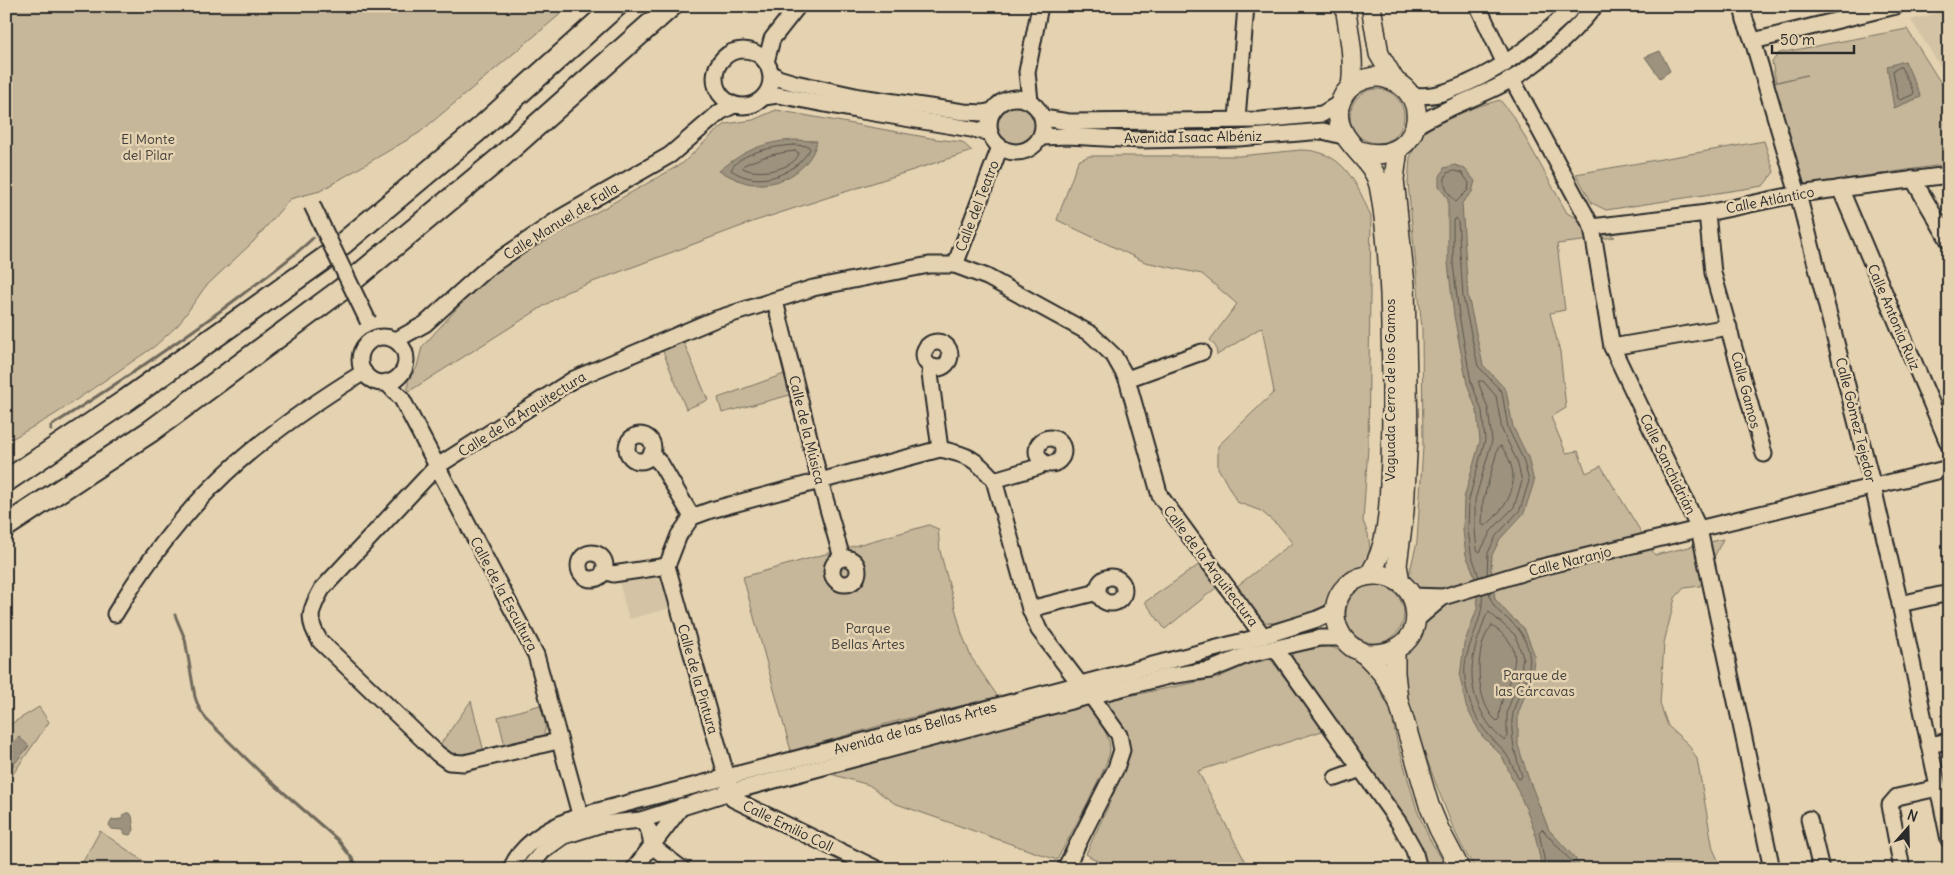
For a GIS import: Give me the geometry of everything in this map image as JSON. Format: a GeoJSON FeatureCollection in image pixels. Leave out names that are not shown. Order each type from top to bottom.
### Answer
{"type":"FeatureCollection","features":[{"type":"Feature","properties":{"kind":"highway"},"geometry":{"type":"LineString","coordinates":[[6,481],[125,401],[328,256],[476,132],[616,6]]}},
{"type":"Feature","properties":{"kind":"highway"},"geometry":{"type":"LineString","coordinates":[[6,526],[150,431],[341,290],[500,159],[671,6]]}},
{"type":"Feature","properties":{"kind":"main road"},"geometry":{"type":"LineString","coordinates":[[1345,6],[1352,45],[1353,74],[1351,87]]}},
{"type":"Feature","properties":{"kind":"main road"},"geometry":{"type":"LineString","coordinates":[[1357,150],[1371,154],[1385,154],[1398,149],[1409,139],[1416,126],[1416,110],[1411,95],[1395,80],[1380,54],[1371,6]]}},
{"type":"Feature","properties":{"kind":"main road"},"geometry":{"type":"LineString","coordinates":[[1340,102],[1351,87],[1364,79],[1380,76],[1395,80]]}},
{"type":"Feature","properties":{"kind":"main road","name":"Vaguada Cerro de los Gamos"},"geometry":{"type":"LineString","coordinates":[[1340,102],[1339,125],[1344,136],[1357,150],[1378,183],[1387,247],[1393,360],[1389,498],[1382,546],[1377,563],[1370,574]]}},
{"type":"Feature","properties":{"kind":"main road","name":"Vaguada Cerro de los Gamos"},"geometry":{"type":"LineString","coordinates":[[1398,149],[1394,179],[1405,284],[1408,426],[1404,511],[1397,565],[1406,589],[1415,604],[1416,620]]}},
{"type":"Feature","properties":{"kind":"main road"},"geometry":{"type":"LineString","coordinates":[[1398,700],[1384,675],[1362,653],[1351,647],[1342,638],[1336,625],[1335,611],[1342,591],[1359,577],[1380,574],[1406,589]]}},
{"type":"Feature","properties":{"kind":"main road"},"geometry":{"type":"LineString","coordinates":[[1362,653],[1374,655],[1395,650],[1406,641],[1413,631],[1416,620]]}},
{"type":"Feature","properties":{"kind":"main road"},"geometry":{"type":"LineString","coordinates":[[1395,650],[1394,673],[1398,700],[1429,805],[1438,829],[1460,869]]}},
{"type":"Feature","properties":{"kind":"street"},"geometry":{"type":"LineString","coordinates":[[750,51],[772,39],[798,6]]}},
{"type":"Feature","properties":{"kind":"street"},"geometry":{"type":"LineString","coordinates":[[1030,101],[1026,72],[1040,6]]}},
{"type":"Feature","properties":{"kind":"street"},"geometry":{"type":"LineString","coordinates":[[1237,119],[1246,6]]}},
{"type":"Feature","properties":{"kind":"street"},"geometry":{"type":"LineString","coordinates":[[1478,6],[1505,64]]}},
{"type":"Feature","properties":{"kind":"street"},"geometry":{"type":"LineString","coordinates":[[1411,95],[1428,97],[1445,93],[1488,74],[1505,64],[1544,35],[1574,6]]}},
{"type":"Feature","properties":{"kind":"street"},"geometry":{"type":"LineString","coordinates":[[1416,126],[1434,114],[1512,79],[1554,48],[1595,6]]}},
{"type":"Feature","properties":{"kind":"street","name":"Calle Gómez Tejedor"},"geometry":{"type":"LineString","coordinates":[[1742,6],[1798,194],[1873,487],[1900,604],[1949,840]]}},
{"type":"Feature","properties":{"kind":"street"},"geometry":{"type":"LineString","coordinates":[[1753,41],[1896,6]]}},
{"type":"Feature","properties":{"kind":"street"},"geometry":{"type":"LineString","coordinates":[[772,39],[768,67],[771,81],[764,97],[755,103],[744,106],[728,102],[718,92],[715,76],[720,61],[734,51],[750,51],[759,55],[768,67],[778,78],[795,83],[860,97],[964,112],[992,112]]}},
{"type":"Feature","properties":{"kind":"street"},"geometry":{"type":"LineString","coordinates":[[1009,98],[1026,72]]}},
{"type":"Feature","properties":{"kind":"street","name":"Calle Sanchidrián"},"geometry":{"type":"LineString","coordinates":[[1512,79],[1592,227],[1612,347],[1699,529],[1772,869]]}},
{"type":"Feature","properties":{"kind":"street","name":"Calle Manuel de Falla"},"geometry":{"type":"LineString","coordinates":[[702,126],[713,109],[718,92]]}},
{"type":"Feature","properties":{"kind":"street"},"geometry":{"type":"LineString","coordinates":[[764,97],[784,96],[990,133]]}},
{"type":"Feature","properties":{"kind":"street"},"geometry":{"type":"LineString","coordinates":[[1020,97],[1030,101],[1038,108],[1043,118],[1044,128],[1041,137],[1028,150],[1009,152],[1000,148],[990,133],[988,122],[992,112],[999,103],[1009,98],[1020,97]]}},
{"type":"Feature","properties":{"kind":"street","name":"Avenida Isaac Albéniz"},"geometry":{"type":"LineString","coordinates":[[1043,118],[1069,122],[1261,120],[1322,114],[1340,102]]}},
{"type":"Feature","properties":{"kind":"street","name":"Calle Manuel de Falla"},"geometry":{"type":"LineString","coordinates":[[396,340],[425,324],[486,268],[560,218],[670,155],[702,126],[720,112],[734,105]]}},
{"type":"Feature","properties":{"kind":"street","name":"Avenida Isaac Albéniz"},"geometry":{"type":"LineString","coordinates":[[1041,137],[1068,136],[1141,140],[1239,138],[1322,131],[1344,136]]}},
{"type":"Feature","properties":{"kind":"street","name":"Calle del Teatro"},"geometry":{"type":"LineString","coordinates":[[955,265],[1000,148]]}},
{"type":"Feature","properties":{"kind":"street","name":"Calle Atlántico"},"geometry":{"type":"LineString","coordinates":[[1592,227],[1707,212],[1798,194],[1949,175]]}},
{"type":"Feature","properties":{"kind":"street"},"geometry":{"type":"LineString","coordinates":[[1913,179],[1949,241]]}},
{"type":"Feature","properties":{"kind":"street","name":"Calle Antonia Ruiz"},"geometry":{"type":"LineString","coordinates":[[1840,188],[1949,445]]}},
{"type":"Feature","properties":{"kind":"street"},"geometry":{"type":"LineString","coordinates":[[312,205],[376,338]]}},
{"type":"Feature","properties":{"kind":"street","name":"Calle Gamos"},"geometry":{"type":"LineString","coordinates":[[1707,212],[1713,273],[1764,454]]}},
{"type":"Feature","properties":{"kind":"street","name":"Calle de la Arquitectura"},"geometry":{"type":"LineString","coordinates":[[558,740],[464,763],[449,762],[438,754],[320,642],[312,628],[310,616],[322,588],[436,467],[574,379],[713,320],[813,288],[929,265],[955,265],[987,277],[1091,334],[1114,356],[1127,380],[1160,496],[1263,636]]}},
{"type":"Feature","properties":{"kind":"street","name":"Calle de la Música"},"geometry":{"type":"LineString","coordinates":[[775,301],[820,481],[842,558]]}},
{"type":"Feature","properties":{"kind":"street","name":"Calle Manuel de Falla"},"geometry":{"type":"LineString","coordinates":[[406,353],[425,324]]}},
{"type":"Feature","properties":{"kind":"street"},"geometry":{"type":"LineString","coordinates":[[1612,347],[1728,327]]}},
{"type":"Feature","properties":{"kind":"street"},"geometry":{"type":"LineString","coordinates":[[383,336],[396,340],[406,353],[406,366],[393,379],[378,382],[370,378],[361,366],[362,352],[370,341],[376,338],[383,336]]}},
{"type":"Feature","properties":{"kind":"street"},"geometry":{"type":"LineString","coordinates":[[1127,380],[1202,352]]}},
{"type":"Feature","properties":{"kind":"street"},"geometry":{"type":"LineString","coordinates":[[933,367],[930,374],[940,449]]}},
{"type":"Feature","properties":{"kind":"street"},"geometry":{"type":"LineString","coordinates":[[114,614],[158,550],[196,504],[236,464],[287,424],[364,372]]}},
{"type":"Feature","properties":{"kind":"street","name":"Calle de la Escultura"},"geometry":{"type":"LineString","coordinates":[[393,379],[436,467],[536,656],[582,822]]}},
{"type":"Feature","properties":{"kind":"street"},"geometry":{"type":"LineString","coordinates":[[604,571],[613,574],[667,566],[679,535],[692,518],[711,510],[940,449],[966,455],[981,465],[994,480],[1030,610],[1039,630],[1092,697],[1119,735],[1122,750],[1116,768],[1065,869]]}},
{"type":"Feature","properties":{"kind":"street"},"geometry":{"type":"LineString","coordinates":[[651,454],[662,464],[692,518]]}},
{"type":"Feature","properties":{"kind":"street"},"geometry":{"type":"LineString","coordinates":[[994,480],[1038,467],[1042,461]]}},
{"type":"Feature","properties":{"kind":"street","name":"Calle Naranjo"},"geometry":{"type":"LineString","coordinates":[[1416,620],[1443,597],[1538,568],[1949,468]]}},
{"type":"Feature","properties":{"kind":"street","name":"Calle de la Pintura"},"geometry":{"type":"LineString","coordinates":[[667,566],[728,785]]}},
{"type":"Feature","properties":{"kind":"street","name":"Calle Naranjo"},"geometry":{"type":"LineString","coordinates":[[1406,589],[1443,597]]}},
{"type":"Feature","properties":{"kind":"street"},"geometry":{"type":"LineString","coordinates":[[1030,610],[1098,592]]}},
{"type":"Feature","properties":{"kind":"street"},"geometry":{"type":"LineString","coordinates":[[1900,604],[1949,593]]}},
{"type":"Feature","properties":{"kind":"street","name":"Avenida de las Bellas Artes"},"geometry":{"type":"LineString","coordinates":[[528,869],[542,851],[582,822],[602,824],[641,820],[682,806],[728,785],[1080,684],[1289,629],[1335,611]]}},
{"type":"Feature","properties":{"kind":"street","name":"Avenida de las Bellas Artes"},"geometry":{"type":"LineString","coordinates":[[512,869],[513,863],[532,841],[556,824],[582,822],[1092,697],[1169,676],[1210,670],[1247,655],[1275,648],[1320,638],[1342,638]]}},
{"type":"Feature","properties":{"kind":"street"},"geometry":{"type":"LineString","coordinates":[[1275,648],[1399,823],[1414,850],[1419,869]]}},
{"type":"Feature","properties":{"kind":"street"},"geometry":{"type":"LineString","coordinates":[[1929,745],[1949,741]]}},
{"type":"Feature","properties":{"kind":"street"},"geometry":{"type":"LineString","coordinates":[[1336,778],[1361,769]]}},
{"type":"Feature","properties":{"kind":"street","name":"Calle Emilio Coll"},"geometry":{"type":"LineString","coordinates":[[728,785],[733,799],[742,805],[877,869]]}},
{"type":"Feature","properties":{"kind":"street"},"geometry":{"type":"LineString","coordinates":[[1902,869],[1890,805],[1898,797],[1938,788]]}},
{"type":"Feature","properties":{"kind":"street"},"geometry":{"type":"LineString","coordinates":[[634,869],[682,806]]}},
{"type":"Feature","properties":{"kind":"street"},"geometry":{"type":"LineString","coordinates":[[1809,819],[1821,869]]}},
{"type":"Feature","properties":{"kind":"street"},"geometry":{"type":"LineString","coordinates":[[641,820],[649,830],[652,846],[682,869]]}},
{"type":"Feature","properties":{"kind":"shaded area"},"geometry":{"type":"Polygon","coordinates":[[[1949,10],[1949,80],[1911,20],[1949,10]]]}},
{"type":"Feature","properties":{"kind":"shaded area"},"geometry":{"type":"Polygon","coordinates":[[[657,576],[664,583],[671,608],[629,619],[619,582],[657,576]]]}},
{"type":"Feature","properties":{"kind":"green space","name":"El Monte del Pilar"},"geometry":{"type":"Polygon","coordinates":[[[6,6],[570,6],[419,133],[320,191],[290,199],[253,242],[205,287],[179,324],[155,346],[54,415],[6,442],[6,6]]]}},
{"type":"Feature","properties":{"kind":"green space"},"geometry":{"type":"Polygon","coordinates":[[[1907,29],[1949,96],[1949,164],[1803,185],[1774,83],[1807,75],[1776,82],[1772,62],[1779,53],[1907,29]]]}},
{"type":"Feature","properties":{"kind":"green space"},"geometry":{"type":"Polygon","coordinates":[[[1377,89],[1387,91],[1396,97],[1402,106],[1404,116],[1402,126],[1396,135],[1387,141],[1377,143],[1367,141],[1358,135],[1352,126],[1350,116],[1352,106],[1358,97],[1367,91],[1377,89]]]}},
{"type":"Feature","properties":{"kind":"green space","name":"Parque de las Cárcavas"},"geometry":{"type":"Polygon","coordinates":[[[1500,100],[1515,119],[1567,213],[1615,237],[1557,244],[1565,310],[1550,313],[1560,352],[1566,408],[1551,417],[1566,453],[1578,451],[1586,473],[1601,466],[1655,555],[1723,539],[1700,586],[1684,588],[1675,598],[1664,643],[1660,704],[1668,726],[1688,744],[1697,759],[1713,849],[1722,869],[1476,869],[1462,847],[1448,815],[1424,752],[1393,658],[1415,643],[1408,579],[1417,542],[1423,447],[1422,329],[1408,183],[1410,158],[1418,140],[1428,128],[1448,115],[1500,100]]]}},
{"type":"Feature","properties":{"kind":"green space"},"geometry":{"type":"Polygon","coordinates":[[[1017,106],[1030,112],[1036,125],[1030,138],[1017,144],[1004,138],[998,125],[1004,112],[1017,106]]]}},
{"type":"Feature","properties":{"kind":"green space"},"geometry":{"type":"Polygon","coordinates":[[[776,110],[962,142],[972,151],[755,221],[566,292],[408,392],[408,381],[417,367],[422,347],[488,274],[683,163],[726,124],[753,120],[776,110]]]}},
{"type":"Feature","properties":{"kind":"green space"},"geometry":{"type":"Polygon","coordinates":[[[1764,141],[1774,172],[1763,186],[1606,210],[1592,203],[1576,174],[1764,141]]]}},
{"type":"Feature","properties":{"kind":"green space"},"geometry":{"type":"Polygon","coordinates":[[[1301,150],[1315,151],[1338,162],[1354,181],[1371,217],[1368,447],[1363,521],[1368,534],[1370,548],[1363,571],[1328,605],[1273,623],[1265,622],[1236,587],[1292,543],[1281,528],[1261,511],[1237,502],[1218,468],[1218,446],[1274,392],[1262,327],[1217,355],[1216,347],[1210,340],[1237,304],[1202,274],[1145,262],[1057,220],[1078,161],[1089,156],[1239,156],[1301,150]]]}},
{"type":"Feature","properties":{"kind":"green space"},"geometry":{"type":"Polygon","coordinates":[[[683,341],[708,400],[686,409],[662,349],[683,341]]]}},
{"type":"Feature","properties":{"kind":"green space"},"geometry":{"type":"Polygon","coordinates":[[[784,374],[790,395],[722,413],[718,398],[784,374]]]}},
{"type":"Feature","properties":{"kind":"green space","name":"Parque Bellas Artes"},"geometry":{"type":"Polygon","coordinates":[[[929,525],[938,529],[940,551],[962,634],[971,657],[998,697],[893,722],[791,751],[743,577],[929,525]]]}},
{"type":"Feature","properties":{"kind":"green space"},"geometry":{"type":"Polygon","coordinates":[[[1200,564],[1217,587],[1165,629],[1145,602],[1200,564]]]}},
{"type":"Feature","properties":{"kind":"green space"},"geometry":{"type":"Polygon","coordinates":[[[1369,585],[1381,585],[1396,593],[1404,608],[1404,620],[1396,635],[1381,643],[1369,643],[1354,635],[1346,620],[1346,608],[1354,593],[1369,585]]]}},
{"type":"Feature","properties":{"kind":"green space"},"geometry":{"type":"Polygon","coordinates":[[[1329,646],[1350,655],[1373,678],[1390,709],[1397,741],[1417,810],[1429,838],[1448,869],[1425,869],[1420,845],[1388,793],[1294,664],[1292,656],[1296,652],[1329,646]]]}},
{"type":"Feature","properties":{"kind":"green space"},"geometry":{"type":"Polygon","coordinates":[[[1268,656],[1325,730],[1198,771],[1249,869],[1110,869],[1086,854],[1118,782],[1127,751],[1129,736],[1109,710],[1109,700],[1217,678],[1268,656]]]}},
{"type":"Feature","properties":{"kind":"green space"},"geometry":{"type":"Polygon","coordinates":[[[471,701],[484,752],[455,757],[439,746],[471,701]]]}},
{"type":"Feature","properties":{"kind":"green space"},"geometry":{"type":"Polygon","coordinates":[[[1086,704],[1101,724],[1107,736],[1110,748],[1109,756],[1057,860],[894,803],[869,785],[827,773],[1086,704]]]}},
{"type":"Feature","properties":{"kind":"green space"},"geometry":{"type":"Polygon","coordinates":[[[540,705],[545,726],[542,737],[505,746],[498,717],[540,705]]]}},
{"type":"Feature","properties":{"kind":"green space"},"geometry":{"type":"Polygon","coordinates":[[[39,707],[49,722],[6,784],[6,727],[39,707]]]}},
{"type":"Feature","properties":{"kind":"green space"},"geometry":{"type":"Polygon","coordinates":[[[100,831],[155,869],[79,869],[100,831]]]}},
{"type":"Feature","properties":{"kind":"water"},"geometry":{"type":"Polygon","coordinates":[[[1660,51],[1670,71],[1660,78],[1645,57],[1660,51]]]}},
{"type":"Feature","properties":{"kind":"water"},"geometry":{"type":"Polygon","coordinates":[[[1905,61],[1921,97],[1894,108],[1887,66],[1905,61]]]}},
{"type":"Feature","properties":{"kind":"water"},"geometry":{"type":"Polygon","coordinates":[[[794,140],[817,141],[814,151],[802,167],[776,182],[750,184],[719,171],[745,153],[763,145],[794,140]]]}},
{"type":"Feature","properties":{"kind":"water"},"geometry":{"type":"Polygon","coordinates":[[[1455,165],[1465,169],[1475,181],[1472,192],[1462,203],[1468,296],[1483,365],[1506,390],[1513,427],[1528,457],[1534,482],[1524,513],[1500,539],[1492,555],[1491,568],[1495,599],[1524,628],[1535,656],[1531,678],[1518,714],[1518,745],[1528,777],[1549,830],[1575,858],[1581,869],[1542,869],[1534,829],[1527,811],[1502,756],[1482,736],[1466,706],[1460,677],[1464,644],[1478,606],[1474,574],[1466,555],[1463,531],[1464,498],[1480,441],[1477,411],[1467,384],[1454,316],[1448,263],[1448,199],[1439,186],[1439,179],[1444,168],[1455,165]]]}},
{"type":"Feature","properties":{"kind":"water"},"geometry":{"type":"Polygon","coordinates":[[[19,737],[29,746],[6,774],[6,749],[19,737]]]}},
{"type":"Feature","properties":{"kind":"water"},"geometry":{"type":"Polygon","coordinates":[[[126,813],[130,813],[132,816],[134,830],[130,835],[125,834],[123,830],[112,829],[109,825],[112,820],[122,819],[126,813]]]}},
{"type":"Feature","properties":{"kind":"waterway"},"geometry":{"type":"LineString","coordinates":[[51,430],[51,426],[101,394],[216,314],[313,238]]}},
{"type":"Feature","properties":{"kind":"waterway"},"geometry":{"type":"LineString","coordinates":[[175,615],[185,639],[195,697],[199,708],[207,720],[259,771],[338,840],[360,869]]}}]}
